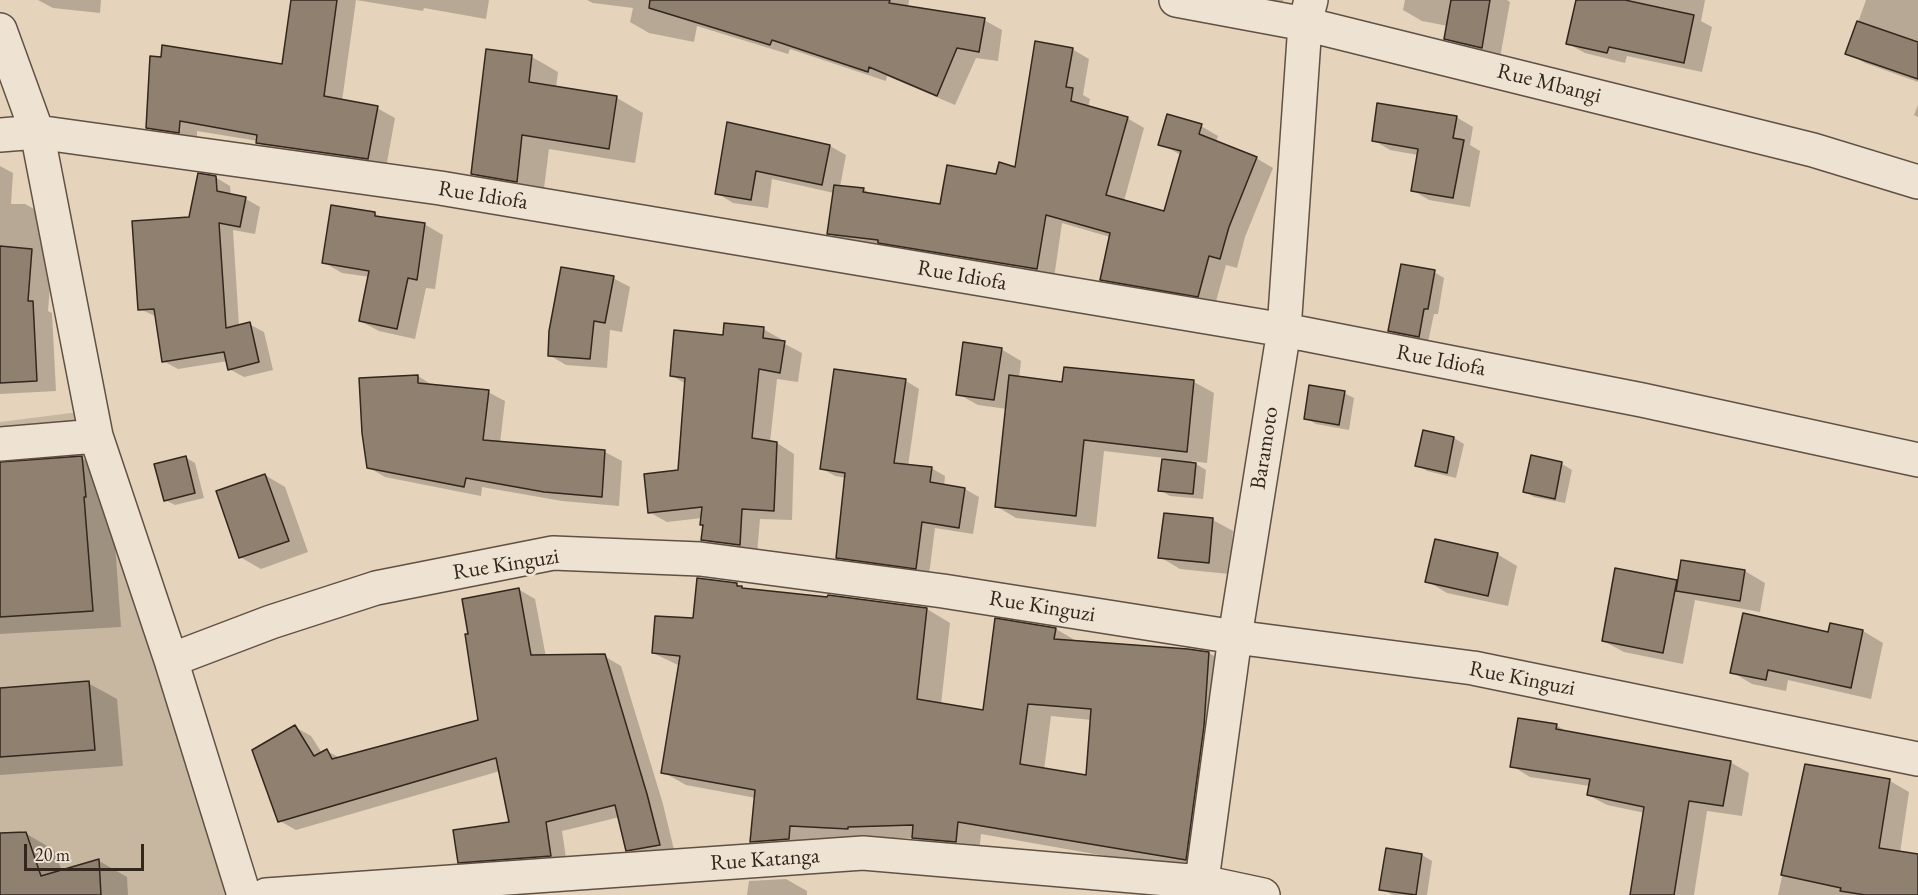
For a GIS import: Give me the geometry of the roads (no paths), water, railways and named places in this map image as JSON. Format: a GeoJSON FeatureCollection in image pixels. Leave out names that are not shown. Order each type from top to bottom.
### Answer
{"type":"FeatureCollection","features":[{"type":"Feature","properties":{"kind":"street","name":"Rue Mbangi"},"geometry":{"type":"LineString","coordinates":[[1176,0],[1308,12],[1813,150],[1918,182]]}},
{"type":"Feature","properties":{"kind":"street","name":"Baramoto"},"geometry":{"type":"LineString","coordinates":[[1201,888],[1235,638],[1284,330],[1308,12]]}},
{"type":"Feature","properties":{"kind":"street"},"geometry":{"type":"LineString","coordinates":[[0,30],[38,132],[96,436],[171,660],[244,895]]}},
{"type":"Feature","properties":{"kind":"street","name":"Rue Idiofa"},"geometry":{"type":"LineString","coordinates":[[0,135],[38,132],[440,188],[1284,330],[1642,400],[1918,460]]}},
{"type":"Feature","properties":{"kind":"street"},"geometry":{"type":"LineString","coordinates":[[0,444],[96,436]]}},
{"type":"Feature","properties":{"kind":"street","name":"Rue Kinguzi"},"geometry":{"type":"LineString","coordinates":[[171,660],[271,622],[376,588],[553,554],[700,559],[943,591],[1235,638],[1473,668],[1918,759]]}},
{"type":"Feature","properties":{"kind":"street","name":"Rue Katanga"},"geometry":{"type":"LineString","coordinates":[[266,895],[862,853],[1263,895]]}}]}
